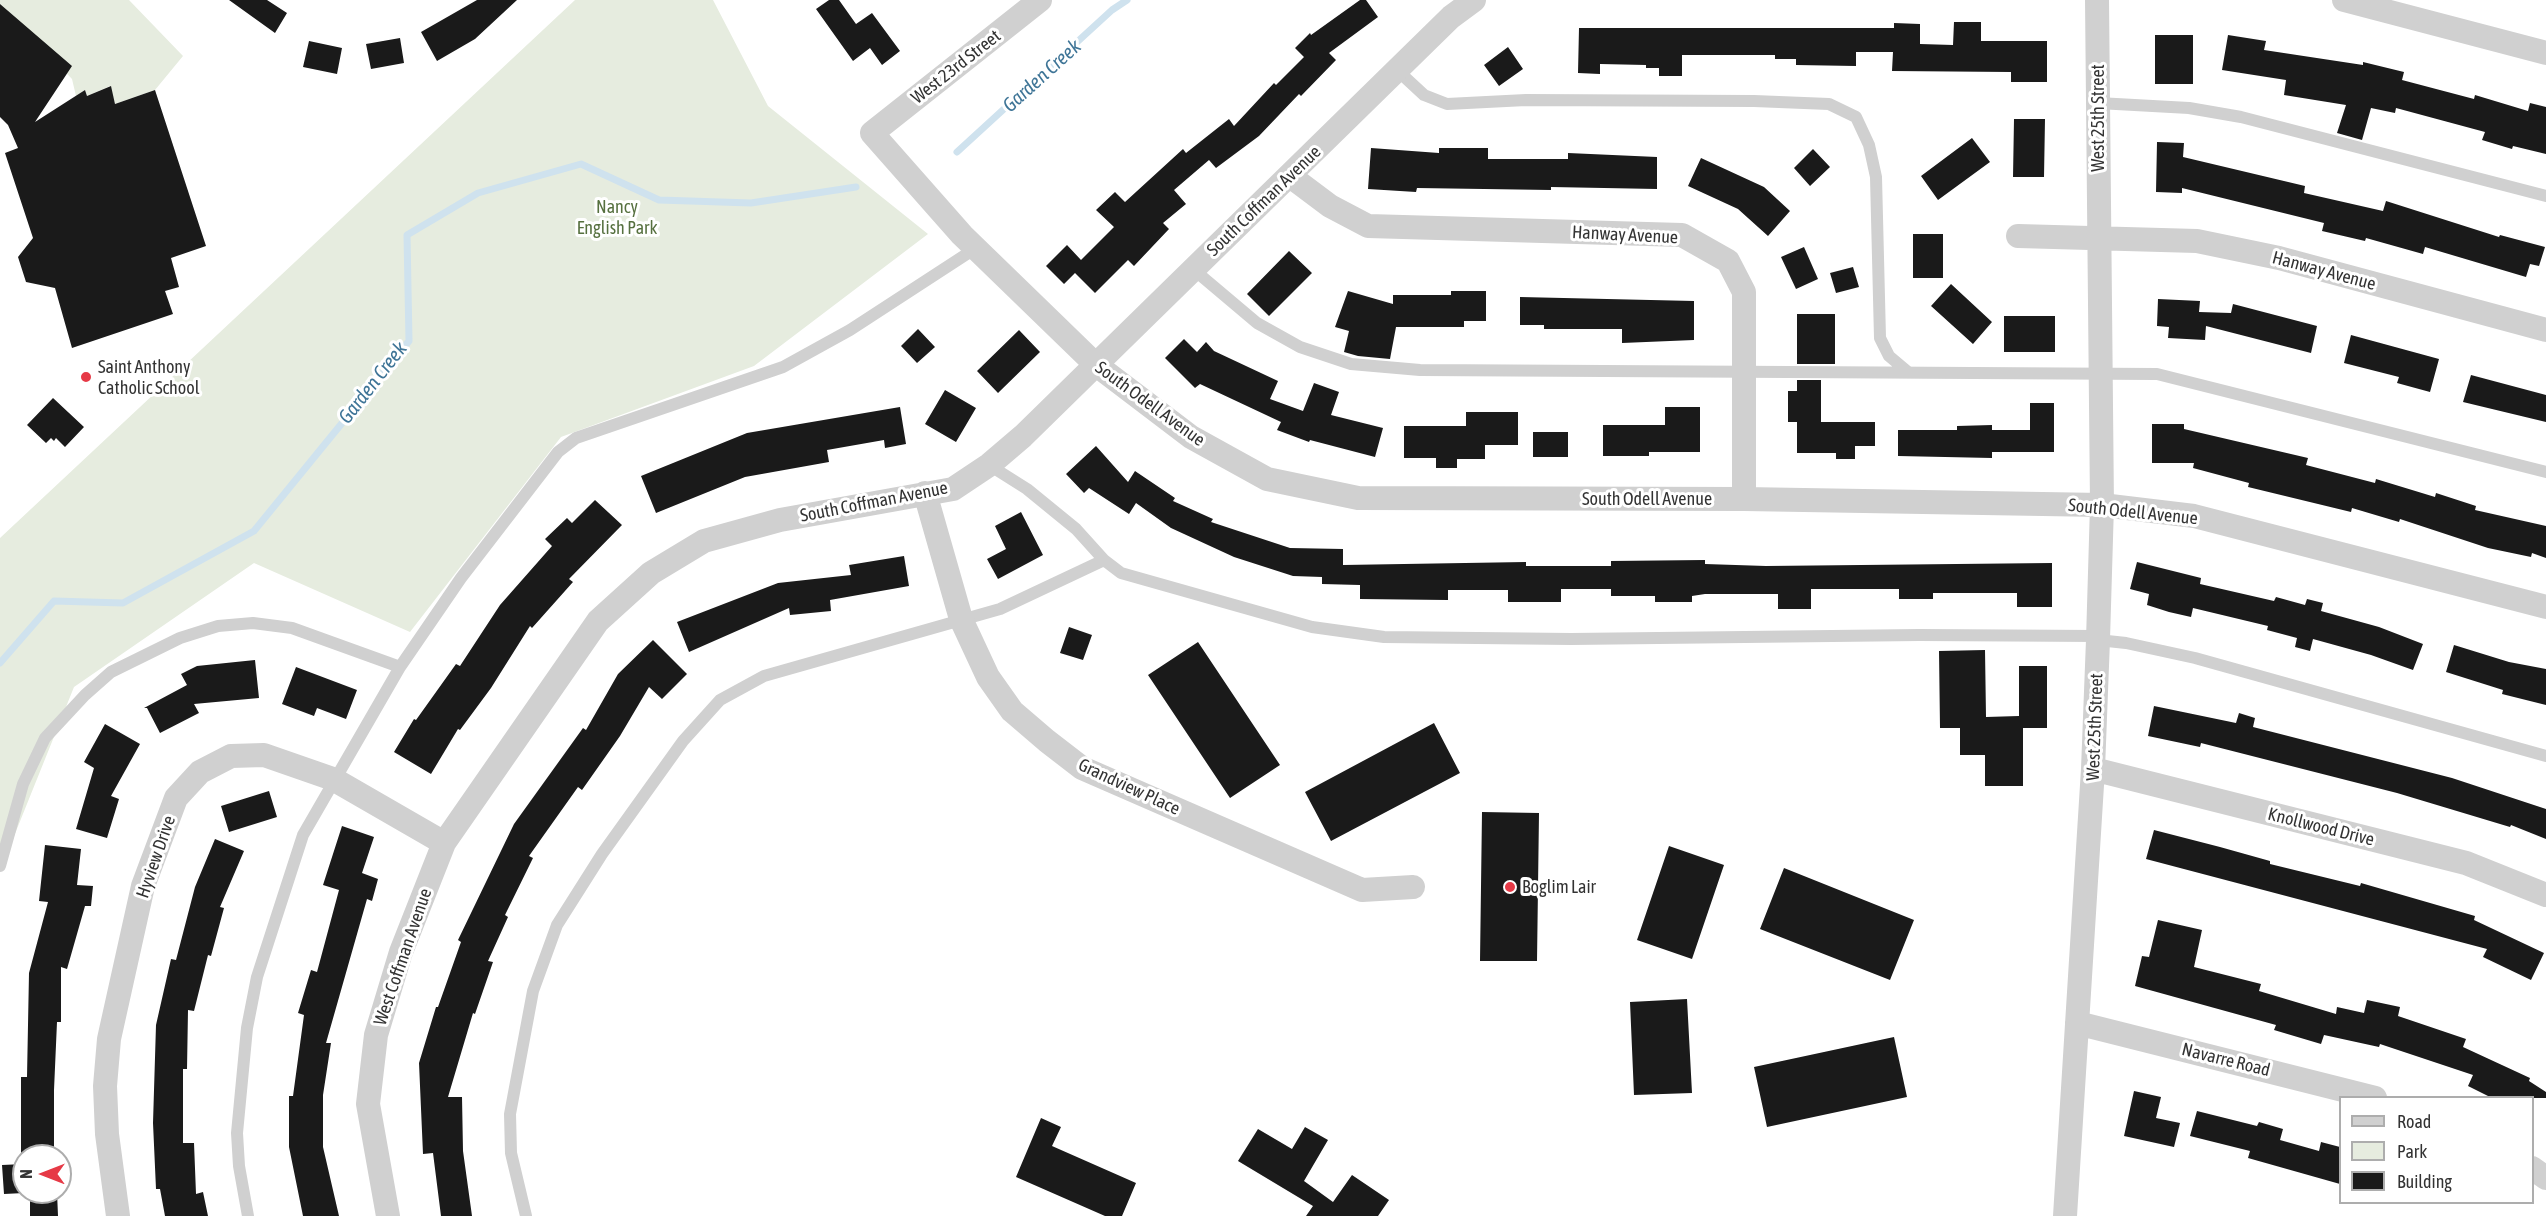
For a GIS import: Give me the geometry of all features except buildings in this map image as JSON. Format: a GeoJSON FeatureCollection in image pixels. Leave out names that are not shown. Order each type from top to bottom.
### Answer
{"type":"FeatureCollection","features":[{"type":"Feature","properties":{"kind":"street","name":"West 23rd Street"},"geometry":{"type":"LineString","coordinates":[[872,133],[1040,0]]}},
{"type":"Feature","properties":{"kind":"street","name":"South Coffman Avenue"},"geometry":{"type":"LineString","coordinates":[[444,843],[598,621],[651,573],[704,541],[780,520],[953,489],[989,465],[1023,436],[1451,17],[1473,0]]}},
{"type":"Feature","properties":{"kind":"street","name":"West 25th Street"},"geometry":{"type":"LineString","coordinates":[[2065,1216],[2093,769],[2102,505],[2097,0]]}},
{"type":"Feature","properties":{"kind":"street"},"geometry":{"type":"LineString","coordinates":[[2344,0],[2546,53]]}},
{"type":"Feature","properties":{"kind":"street","name":"South Odell Avenue"},"geometry":{"type":"LineString","coordinates":[[872,133],[976,248],[1095,364],[1191,437],[1267,479],[1359,498],[1744,499],[2102,505],[2194,516],[2546,607]]}},
{"type":"Feature","properties":{"kind":"street","name":"Hanway Avenue"},"geometry":{"type":"LineString","coordinates":[[1290,176],[1330,206],[1368,226],[1682,235],[1728,261],[1744,292],[1744,499]]}},
{"type":"Feature","properties":{"kind":"street"},"geometry":{"type":"LineString","coordinates":[[2018,236],[2099,236]]}},
{"type":"Feature","properties":{"kind":"street","name":"Hanway Avenue"},"geometry":{"type":"LineString","coordinates":[[2099,236],[2209,243],[2279,258],[2546,330]]}},
{"type":"Feature","properties":{"kind":"street","name":"Grandview Place"},"geometry":{"type":"LineString","coordinates":[[925,493],[962,619],[988,677],[1012,711],[1082,768],[1362,890],[1413,887]]}},
{"type":"Feature","properties":{"kind":"street","name":"Hyview Drive"},"geometry":{"type":"LineString","coordinates":[[118,1216],[106,1134],[105,1086],[109,1039],[143,886],[176,798],[200,772],[231,756],[264,755],[333,779],[444,843]]}},
{"type":"Feature","properties":{"kind":"street","name":"Knollwood Drive"},"geometry":{"type":"LineString","coordinates":[[2093,769],[2466,863],[2546,895]]}},
{"type":"Feature","properties":{"kind":"street","name":"West Coffman Avenue"},"geometry":{"type":"LineString","coordinates":[[388,1216],[368,1104],[376,1035],[401,952],[444,843]]}},
{"type":"Feature","properties":{"kind":"street","name":"Navarre Road"},"geometry":{"type":"LineString","coordinates":[[2077,1023],[2367,1096]]}},
{"type":"Feature","properties":{"kind":"lane"},"geometry":{"type":"LineString","coordinates":[[1397,70],[1424,95],[1447,104],[1526,100],[1754,101],[1829,104],[1856,117],[1869,145],[1876,177],[1880,338],[1889,356],[1908,372]]}},
{"type":"Feature","properties":{"kind":"lane"},"geometry":{"type":"LineString","coordinates":[[2098,103],[2189,108],[2241,117],[2546,196]]}},
{"type":"Feature","properties":{"kind":"lane"},"geometry":{"type":"LineString","coordinates":[[248,1216],[237,1133],[247,1028],[257,977],[303,835],[333,779],[400,667],[461,578],[558,452],[576,438],[783,367],[850,330],[976,248]]}},
{"type":"Feature","properties":{"kind":"lane"},"geometry":{"type":"LineString","coordinates":[[1193,269],[1257,322],[1300,347],[1351,364],[1420,370],[2157,374],[2546,472]]}},
{"type":"Feature","properties":{"kind":"lane"},"geometry":{"type":"LineString","coordinates":[[989,465],[1027,489],[1076,529],[1104,560],[1121,573],[1312,627],[1384,637],[1571,639],[1919,635],[2098,638],[2195,658],[2546,756]]}},
{"type":"Feature","properties":{"kind":"lane"},"geometry":{"type":"LineString","coordinates":[[526,1216],[511,1153],[510,1114],[533,991],[557,925],[650,785],[683,741],[720,700],[764,676],[1000,609],[1104,560]]}},
{"type":"Feature","properties":{"kind":"lane"},"geometry":{"type":"LineString","coordinates":[[0,866],[23,784],[45,738],[85,695],[121,667],[180,638],[218,626],[253,623],[292,628],[400,667]]}},
{"type":"Feature","properties":{"kind":"green space"},"geometry":{"type":"Polygon","coordinates":[[[0,0],[129,0],[183,56],[155,90],[115,104],[110,86],[87,96],[85,90],[76,96],[72,79],[0,4],[0,0]]]}},
{"type":"Feature","properties":{"kind":"green space","name":"Nancy English Park"},"geometry":{"type":"Polygon","coordinates":[[[575,0],[713,0],[768,106],[928,234],[754,366],[561,437],[410,632],[254,563],[74,687],[0,871],[0,538],[575,0]]]}},
{"type":"Feature","properties":{"kind":"waterway","name":"Garden Creek"},"geometry":{"type":"LineString","coordinates":[[957,152],[1112,10],[1127,0]]}},
{"type":"Feature","properties":{"kind":"waterway","name":"Garden Creek"},"geometry":{"type":"LineString","coordinates":[[0,663],[54,601],[123,603],[254,531],[409,341],[407,235],[478,193],[581,164],[659,200],[751,203],[856,187]]}},
{"type":"Feature","properties":{"kind":"place","name":"Saint Anthony Catholic School"},"geometry":{"type":"Point","coordinates":[86,377]}},
{"type":"Feature","properties":{"kind":"place","name":"Boglim Lair"},"geometry":{"type":"Point","coordinates":[1510,887]}}]}
